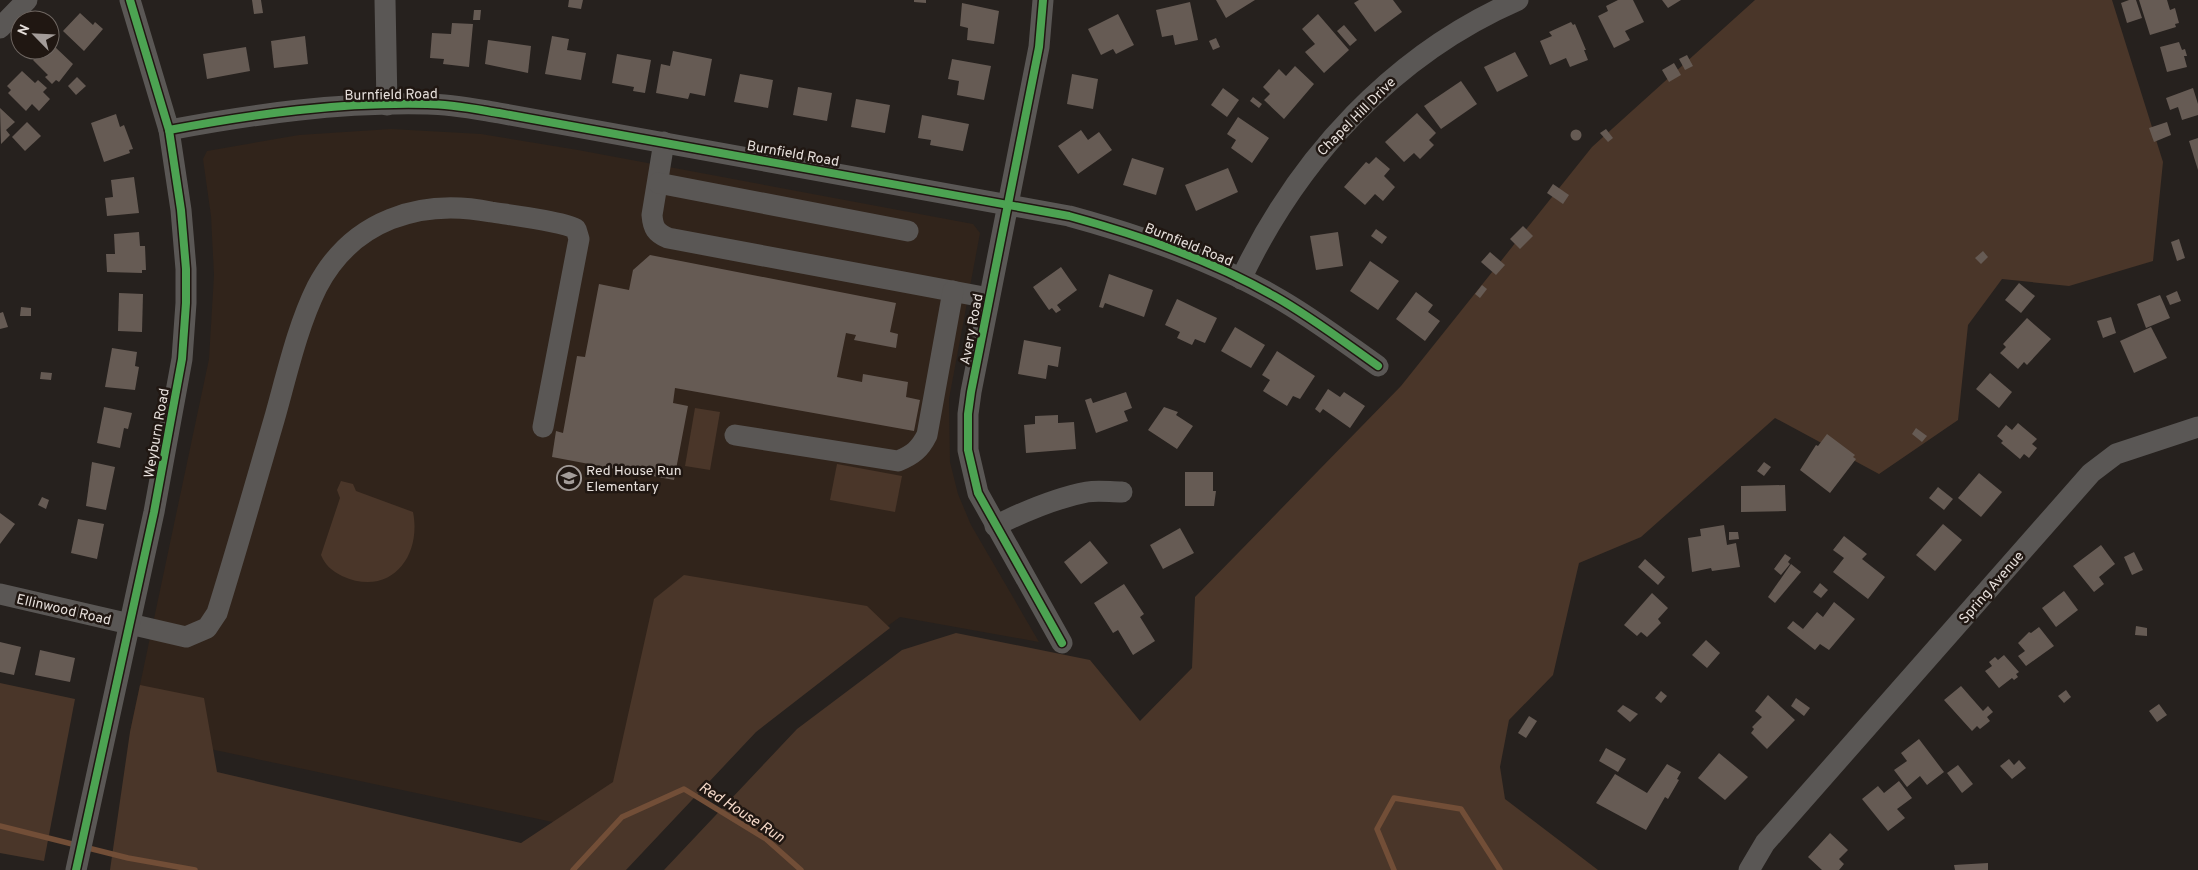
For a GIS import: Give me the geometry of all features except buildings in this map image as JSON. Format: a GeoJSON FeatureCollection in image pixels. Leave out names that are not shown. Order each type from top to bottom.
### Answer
{"type":"FeatureCollection","features":[{"type":"Feature","properties":{"kind":"street"},"geometry":{"type":"LineString","coordinates":[[0,28],[27,0]]}},
{"type":"Feature","properties":{"kind":"street","name":"Weyburn Road"},"geometry":{"type":"LineString","coordinates":[[76,868],[154,512],[182,359],[186,269],[181,210],[170,130],[130,0]]}},
{"type":"Feature","properties":{"kind":"street"},"geometry":{"type":"LineString","coordinates":[[385,0],[388,104]]}},
{"type":"Feature","properties":{"kind":"street","name":"Avery Road"},"geometry":{"type":"LineString","coordinates":[[1043,0],[1039,47],[971,392],[968,414],[968,450],[978,493],[1062,644]]}},
{"type":"Feature","properties":{"kind":"street","name":"Chapel Hill Drive"},"geometry":{"type":"LineString","coordinates":[[1241,279],[1266,228],[1303,172],[1360,109],[1392,79],[1455,33],[1494,10],[1518,0]]}},
{"type":"Feature","properties":{"kind":"street","name":"Burnfield Road"},"geometry":{"type":"LineString","coordinates":[[170,130],[272,113],[388,104],[428,104],[461,107],[1008,204],[1069,216],[1106,226],[1165,247],[1241,279],[1302,313],[1378,366]]}},
{"type":"Feature","properties":{"kind":"street"},"geometry":{"type":"LineString","coordinates":[[664,142],[652,225],[656,232],[668,238],[989,298]]}},
{"type":"Feature","properties":{"kind":"street"},"geometry":{"type":"LineString","coordinates":[[658,183],[908,231]]}},
{"type":"Feature","properties":{"kind":"street","name":"Ellinwood Road"},"geometry":{"type":"LineString","coordinates":[[0,594],[186,637],[207,628],[217,613],[298,337],[316,289],[325,272],[340,254],[379,224],[400,214],[423,208],[451,206],[482,210],[576,230],[579,239],[543,428]]}},
{"type":"Feature","properties":{"kind":"street"},"geometry":{"type":"LineString","coordinates":[[735,435],[898,461],[912,455],[921,447],[927,435],[953,291]]}},
{"type":"Feature","properties":{"kind":"street","name":"Spring Avenue"},"geometry":{"type":"LineString","coordinates":[[1749,870],[1765,842],[1813,790],[2091,473],[2116,454],[2198,427]]}},
{"type":"Feature","properties":{"kind":"street"},"geometry":{"type":"LineString","coordinates":[[995,526],[1022,512],[1072,496],[1089,492],[1122,492]]}},
{"type":"Feature","properties":{"kind":"shaded area"},"geometry":{"type":"Polygon","coordinates":[[[1755,0],[2112,0],[2163,162],[2153,261],[2069,286],[2002,279],[1968,325],[1958,420],[1879,474],[1775,418],[1641,537],[1579,563],[1553,675],[1509,720],[1500,767],[1505,799],[1598,870],[664,870],[797,729],[902,650],[956,633],[1090,660],[1140,721],[1192,668],[1195,597],[1401,386],[1592,147],[1755,0]]]}},
{"type":"Feature","properties":{"kind":"shaded area","name":"Red House Run Elementary"},"geometry":{"type":"Polygon","coordinates":[[[391,129],[481,134],[578,150],[973,224],[980,233],[949,399],[950,462],[958,494],[971,525],[1039,642],[900,617],[604,833],[130,732],[209,359],[214,275],[211,216],[203,159],[207,151],[299,135],[391,129]]]}},
{"type":"Feature","properties":{"kind":"shaded area"},"geometry":{"type":"Polygon","coordinates":[[[695,408],[720,412],[710,470],[685,466],[695,408]]]}},
{"type":"Feature","properties":{"kind":"shaded area"},"geometry":{"type":"Polygon","coordinates":[[[837,464],[902,476],[895,512],[830,500],[837,464]]]}},
{"type":"Feature","properties":{"kind":"shaded area"},"geometry":{"type":"Polygon","coordinates":[[[341,481],[353,484],[356,491],[413,512],[415,529],[407,558],[399,569],[388,577],[375,582],[359,581],[342,576],[327,565],[321,555],[340,498],[337,490],[341,481]]]}},
{"type":"Feature","properties":{"kind":"shaded area"},"geometry":{"type":"Polygon","coordinates":[[[684,575],[867,606],[890,628],[756,732],[626,870],[110,870],[130,732],[140,685],[204,698],[217,772],[521,843],[613,782],[654,599],[684,575]]]}},
{"type":"Feature","properties":{"kind":"shaded area"},"geometry":{"type":"Polygon","coordinates":[[[0,683],[75,699],[44,861],[0,853],[0,683]]]}},
{"type":"Feature","properties":{"kind":"waterway","name":"Red House Run"},"geometry":{"type":"LineString","coordinates":[[573,870],[622,817],[684,789],[766,839],[801,870]]}},
{"type":"Feature","properties":{"kind":"waterway","name":"Red House Run"},"geometry":{"type":"LineString","coordinates":[[1394,870],[1377,829],[1394,798],[1461,809],[1500,870]]}},
{"type":"Feature","properties":{"kind":"waterway","name":"Red House Run"},"geometry":{"type":"LineString","coordinates":[[0,826],[128,858],[195,870]]}},
{"type":"Feature","properties":{"kind":"cycle path"},"geometry":{"type":"LineString","coordinates":[[76,870],[154,512],[182,359],[186,303],[186,269],[181,210],[169,130],[130,0]]}},
{"type":"Feature","properties":{"kind":"cycle path"},"geometry":{"type":"LineString","coordinates":[[1043,0],[1039,47],[971,392],[968,414],[968,450],[978,493],[1062,643]]}},
{"type":"Feature","properties":{"kind":"cycle path"},"geometry":{"type":"LineString","coordinates":[[169,130],[265,114],[330,107],[394,104],[445,105],[499,113],[1069,216],[1148,240],[1200,260],[1250,283],[1301,312],[1378,366]]}},
{"type":"Feature","properties":{"kind":"place","name":"Red House Run Elementary"},"geometry":{"type":"Point","coordinates":[569,478]}}]}
